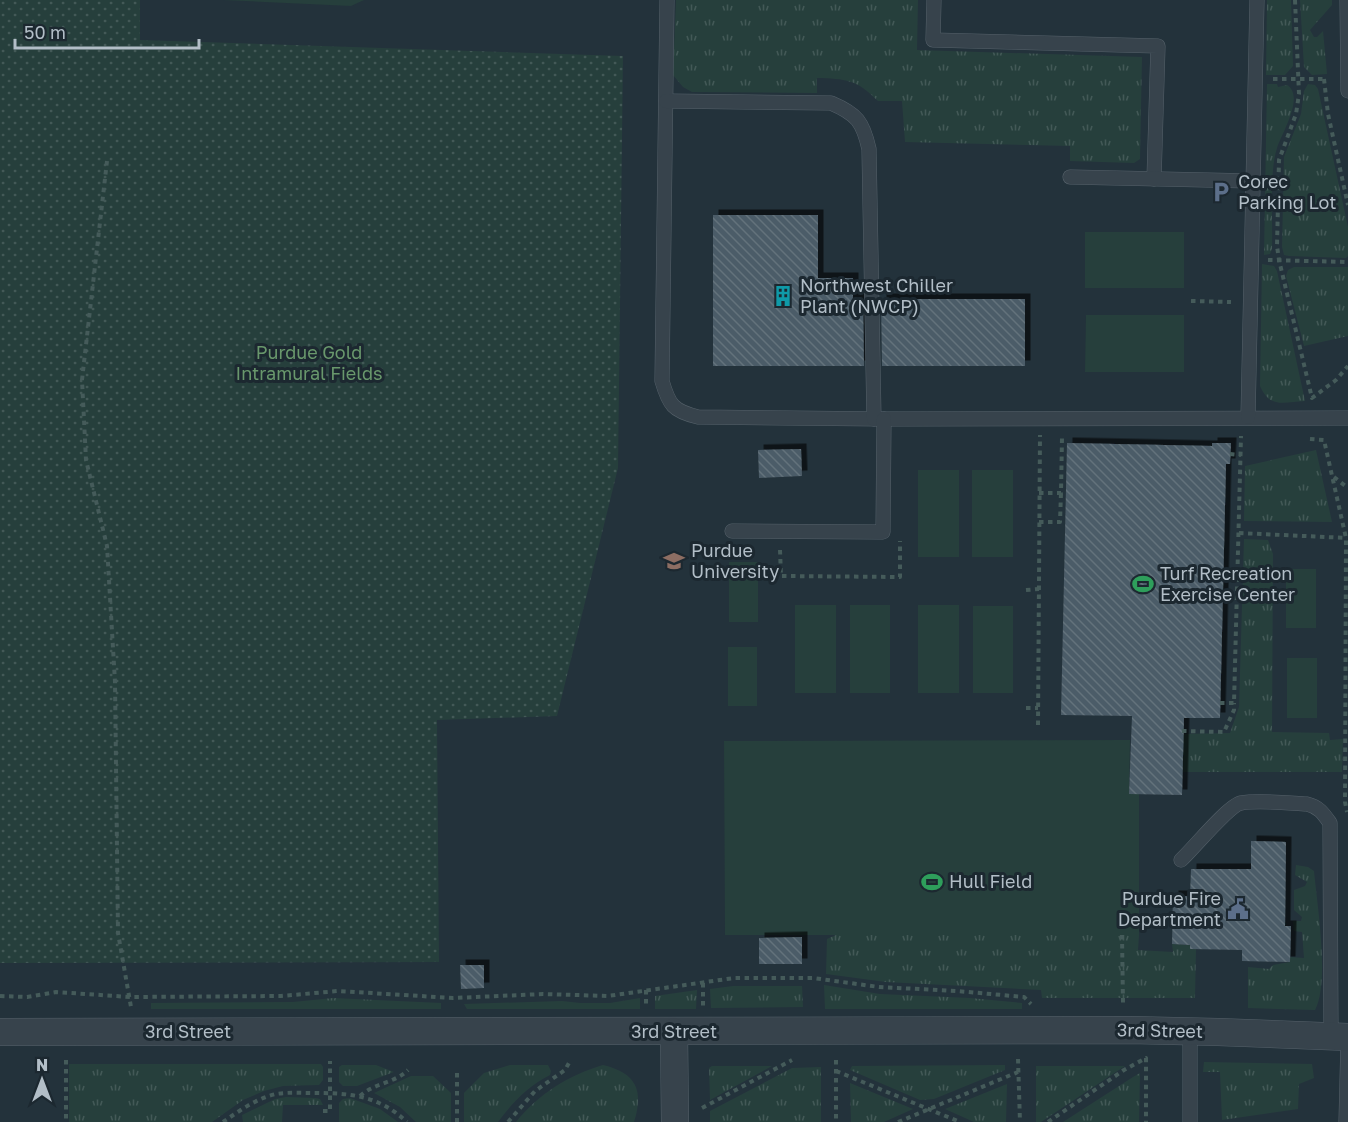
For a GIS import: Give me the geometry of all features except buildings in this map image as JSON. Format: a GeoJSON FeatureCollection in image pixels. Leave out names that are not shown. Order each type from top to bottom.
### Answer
{"type":"FeatureCollection","features":[{"type":"Feature","properties":{"kind":"street","name":"3rd Street"},"geometry":{"type":"LineString","coordinates":[[0,1032],[1190,1031],[1342,1038]]}},
{"type":"Feature","properties":{"kind":"street"},"geometry":{"type":"LineString","coordinates":[[674,1032],[675,1122]]}},
{"type":"Feature","properties":{"kind":"lane"},"geometry":{"type":"LineString","coordinates":[[667,0],[662,381],[668,400],[680,412],[698,417],[879,419],[1348,417],[1348,426]]}},
{"type":"Feature","properties":{"kind":"lane"},"geometry":{"type":"LineString","coordinates":[[934,0],[933,40],[1158,46],[1154,179]]}},
{"type":"Feature","properties":{"kind":"lane"},"geometry":{"type":"LineString","coordinates":[[1248,417],[1257,0]]}},
{"type":"Feature","properties":{"kind":"lane"},"geometry":{"type":"LineString","coordinates":[[1347,0],[1347,85]]}},
{"type":"Feature","properties":{"kind":"lane"},"geometry":{"type":"LineString","coordinates":[[666,101],[831,103],[849,111],[864,127],[869,149],[883,532],[732,531]]}},
{"type":"Feature","properties":{"kind":"lane"},"geometry":{"type":"LineString","coordinates":[[1070,177],[1252,181]]}},
{"type":"Feature","properties":{"kind":"lane"},"geometry":{"type":"LineString","coordinates":[[1181,861],[1217,824],[1228,809],[1240,803],[1307,804],[1317,806],[1324,813],[1330,823],[1346,1122]]}},
{"type":"Feature","properties":{"kind":"lane"},"geometry":{"type":"LineString","coordinates":[[1190,1031],[1190,1122]]}},
{"type":"Feature","properties":{"kind":"path"},"geometry":{"type":"LineString","coordinates":[[1296,0],[1299,80],[1296,114],[1279,160],[1277,246],[1312,398],[1336,380],[1348,366]]}},
{"type":"Feature","properties":{"kind":"path"},"geometry":{"type":"LineString","coordinates":[[1255,78],[1324,80],[1347,85]]}},
{"type":"Feature","properties":{"kind":"path"},"geometry":{"type":"LineString","coordinates":[[1324,80],[1328,114],[1348,205]]}},
{"type":"Feature","properties":{"kind":"path"},"geometry":{"type":"LineString","coordinates":[[107,161],[82,380],[86,460],[107,546],[115,682],[118,933],[136,1032]]}},
{"type":"Feature","properties":{"kind":"path"},"geometry":{"type":"LineString","coordinates":[[1251,259],[1348,262]]}},
{"type":"Feature","properties":{"kind":"path"},"geometry":{"type":"LineString","coordinates":[[1191,301],[1250,303]]}},
{"type":"Feature","properties":{"kind":"path"},"geometry":{"type":"LineString","coordinates":[[1038,725],[1040,432]]}},
{"type":"Feature","properties":{"kind":"path"},"geometry":{"type":"LineString","coordinates":[[1039,522],[1060,522],[1062,432]]}},
{"type":"Feature","properties":{"kind":"path"},"geometry":{"type":"LineString","coordinates":[[1230,435],[1253,437]]}},
{"type":"Feature","properties":{"kind":"path"},"geometry":{"type":"LineString","coordinates":[[1182,731],[1224,732],[1234,710],[1241,436]]}},
{"type":"Feature","properties":{"kind":"path"},"geometry":{"type":"LineString","coordinates":[[1300,439],[1324,440],[1347,538],[1345,802],[1348,819]]}},
{"type":"Feature","properties":{"kind":"path"},"geometry":{"type":"LineString","coordinates":[[1230,454],[1241,455]]}},
{"type":"Feature","properties":{"kind":"path"},"geometry":{"type":"LineString","coordinates":[[1333,477],[1348,488]]}},
{"type":"Feature","properties":{"kind":"path"},"geometry":{"type":"LineString","coordinates":[[1039,493],[1061,493]]}},
{"type":"Feature","properties":{"kind":"path"},"geometry":{"type":"LineString","coordinates":[[771,550],[781,550],[781,576],[900,577],[900,532]]}},
{"type":"Feature","properties":{"kind":"path"},"geometry":{"type":"LineString","coordinates":[[1239,533],[1347,538]]}},
{"type":"Feature","properties":{"kind":"path"},"geometry":{"type":"LineString","coordinates":[[1026,590],[1039,589]]}},
{"type":"Feature","properties":{"kind":"path"},"geometry":{"type":"LineString","coordinates":[[1220,703],[1234,703]]}},
{"type":"Feature","properties":{"kind":"path"},"geometry":{"type":"LineString","coordinates":[[1026,708],[1038,708]]}},
{"type":"Feature","properties":{"kind":"path"},"geometry":{"type":"LineString","coordinates":[[1122,934],[1123,1003]]}},
{"type":"Feature","properties":{"kind":"path"},"geometry":{"type":"LineString","coordinates":[[0,996],[27,997],[56,992],[130,997],[281,996],[338,991],[453,998],[543,994],[608,996],[734,978],[813,978],[879,987],[1024,997],[1032,1004],[1036,1031]]}},
{"type":"Feature","properties":{"kind":"path"},"geometry":{"type":"LineString","coordinates":[[703,983],[703,1008]]}},
{"type":"Feature","properties":{"kind":"path"},"geometry":{"type":"LineString","coordinates":[[646,990],[646,1008]]}},
{"type":"Feature","properties":{"kind":"path"},"geometry":{"type":"LineString","coordinates":[[1047,1122],[1124,1070],[1146,1058],[1146,1122]]}},
{"type":"Feature","properties":{"kind":"path"},"geometry":{"type":"LineString","coordinates":[[1018,1059],[1020,1122]]}},
{"type":"Feature","properties":{"kind":"path"},"geometry":{"type":"LineString","coordinates":[[66,1060],[66,1122]]}},
{"type":"Feature","properties":{"kind":"path"},"geometry":{"type":"LineString","coordinates":[[702,1108],[792,1060]]}},
{"type":"Feature","properties":{"kind":"path"},"geometry":{"type":"LineString","coordinates":[[836,1060],[836,1122]]}},
{"type":"Feature","properties":{"kind":"path"},"geometry":{"type":"LineString","coordinates":[[323,1111],[330,1111],[330,1061]]}},
{"type":"Feature","properties":{"kind":"path"},"geometry":{"type":"LineString","coordinates":[[508,1122],[536,1091],[566,1070],[570,1061]]}},
{"type":"Feature","properties":{"kind":"path"},"geometry":{"type":"LineString","coordinates":[[360,1096],[367,1089],[403,1075],[408,1070]]}},
{"type":"Feature","properties":{"kind":"path"},"geometry":{"type":"LineString","coordinates":[[836,1071],[960,1122]]}},
{"type":"Feature","properties":{"kind":"path"},"geometry":{"type":"LineString","coordinates":[[457,1072],[457,1122]]}},
{"type":"Feature","properties":{"kind":"path"},"geometry":{"type":"LineString","coordinates":[[898,1122],[1018,1072]]}},
{"type":"Feature","properties":{"kind":"path"},"geometry":{"type":"LineString","coordinates":[[223,1122],[242,1109],[275,1094],[330,1093],[360,1096],[380,1103],[396,1112],[407,1122]]}},
{"type":"Feature","properties":{"kind":"green space","name":"Purdue Gold Intramural Fields"},"geometry":{"type":"Polygon","coordinates":[[[0,0],[140,0],[140,40],[623,56],[618,468],[557,716],[437,720],[439,962],[0,963],[0,0]]]}},
{"type":"Feature","properties":{"kind":"green space"},"geometry":{"type":"Polygon","coordinates":[[[223,0],[364,0],[351,6],[223,0]]]}},
{"type":"Feature","properties":{"kind":"green space"},"geometry":{"type":"Polygon","coordinates":[[[676,0],[918,0],[917,50],[1142,57],[1140,159],[1134,163],[1070,161],[1070,146],[905,142],[902,101],[878,101],[857,84],[843,80],[817,78],[817,93],[692,92],[683,87],[673,75],[676,0]]]}},
{"type":"Feature","properties":{"kind":"green space"},"geometry":{"type":"Polygon","coordinates":[[[1267,0],[1291,0],[1293,66],[1285,75],[1266,75],[1267,0]]]}},
{"type":"Feature","properties":{"kind":"green space"},"geometry":{"type":"Polygon","coordinates":[[[1300,0],[1332,0],[1332,5],[1310,30],[1314,37],[1323,31],[1327,74],[1312,75],[1304,67],[1300,0]]]}},
{"type":"Feature","properties":{"kind":"green space"},"geometry":{"type":"Polygon","coordinates":[[[1267,84],[1277,84],[1278,87],[1287,85],[1294,97],[1291,115],[1275,158],[1272,183],[1272,249],[1270,254],[1264,255],[1267,84]]]}},
{"type":"Feature","properties":{"kind":"green space"},"geometry":{"type":"Polygon","coordinates":[[[1308,84],[1315,85],[1318,89],[1348,227],[1348,256],[1346,258],[1289,256],[1284,255],[1282,247],[1284,157],[1301,114],[1304,91],[1308,84]]]}},
{"type":"Feature","properties":{"kind":"green space"},"geometry":{"type":"Polygon","coordinates":[[[1085,232],[1184,232],[1184,288],[1085,288],[1085,232]]]}},
{"type":"Feature","properties":{"kind":"green space"},"geometry":{"type":"Polygon","coordinates":[[[1262,264],[1274,266],[1277,271],[1305,401],[1284,403],[1273,401],[1268,398],[1260,386],[1262,264]]]}},
{"type":"Feature","properties":{"kind":"green space"},"geometry":{"type":"Polygon","coordinates":[[[1294,267],[1348,267],[1348,336],[1304,346],[1286,276],[1288,270],[1294,267]]]}},
{"type":"Feature","properties":{"kind":"green space"},"geometry":{"type":"Polygon","coordinates":[[[1086,315],[1184,315],[1184,372],[1085,372],[1086,315]]]}},
{"type":"Feature","properties":{"kind":"green space"},"geometry":{"type":"Polygon","coordinates":[[[1316,450],[1332,522],[1244,521],[1245,466],[1316,450]]]}},
{"type":"Feature","properties":{"kind":"green space"},"geometry":{"type":"Polygon","coordinates":[[[918,470],[959,470],[959,557],[918,557],[918,470]]]}},
{"type":"Feature","properties":{"kind":"green space"},"geometry":{"type":"Polygon","coordinates":[[[972,470],[1013,470],[1013,557],[972,557],[972,470]]]}},
{"type":"Feature","properties":{"kind":"green space"},"geometry":{"type":"Polygon","coordinates":[[[1244,539],[1268,540],[1273,554],[1272,732],[1329,733],[1330,740],[1343,739],[1342,772],[1183,772],[1183,734],[1230,733],[1239,707],[1244,539]]]}},
{"type":"Feature","properties":{"kind":"green space"},"geometry":{"type":"Polygon","coordinates":[[[729,562],[758,562],[758,622],[729,622],[729,562]]]}},
{"type":"Feature","properties":{"kind":"green space"},"geometry":{"type":"Polygon","coordinates":[[[1286,569],[1316,569],[1316,628],[1286,628],[1286,569]]]}},
{"type":"Feature","properties":{"kind":"green space"},"geometry":{"type":"Polygon","coordinates":[[[795,605],[836,605],[836,693],[795,693],[795,605]]]}},
{"type":"Feature","properties":{"kind":"green space"},"geometry":{"type":"Polygon","coordinates":[[[850,605],[890,605],[890,693],[850,693],[850,605]]]}},
{"type":"Feature","properties":{"kind":"green space"},"geometry":{"type":"Polygon","coordinates":[[[918,605],[959,605],[959,693],[918,693],[918,605]]]}},
{"type":"Feature","properties":{"kind":"green space"},"geometry":{"type":"Polygon","coordinates":[[[973,606],[1013,606],[1013,693],[973,693],[973,606]]]}},
{"type":"Feature","properties":{"kind":"green space"},"geometry":{"type":"Polygon","coordinates":[[[728,647],[757,647],[757,706],[728,706],[728,647]]]}},
{"type":"Feature","properties":{"kind":"green space"},"geometry":{"type":"Polygon","coordinates":[[[1287,658],[1317,658],[1317,718],[1287,718],[1287,658]]]}},
{"type":"Feature","properties":{"kind":"green space","name":"Hull Field"},"geometry":{"type":"Polygon","coordinates":[[[1130,740],[1129,794],[1139,794],[1139,935],[725,935],[724,741],[1130,740]]]}},
{"type":"Feature","properties":{"kind":"green space"},"geometry":{"type":"Polygon","coordinates":[[[1296,865],[1308,867],[1314,871],[1322,962],[1322,981],[1315,1010],[1248,1008],[1248,967],[1269,969],[1273,965],[1290,962],[1290,957],[1304,958],[1302,932],[1294,931],[1293,921],[1301,921],[1302,917],[1294,910],[1294,890],[1305,886],[1307,882],[1295,875],[1296,865]]]}},
{"type":"Feature","properties":{"kind":"green space"},"geometry":{"type":"Polygon","coordinates":[[[836,935],[1139,935],[1138,950],[1173,952],[1172,944],[1190,945],[1190,949],[1196,949],[1195,998],[1042,998],[1041,990],[886,982],[826,974],[827,939],[836,935]]]}},
{"type":"Feature","properties":{"kind":"green space"},"geometry":{"type":"Polygon","coordinates":[[[824,985],[880,994],[1022,1003],[1022,1009],[825,1009],[824,985]]]}},
{"type":"Feature","properties":{"kind":"green space"},"geometry":{"type":"Polygon","coordinates":[[[733,986],[802,986],[803,1007],[711,1008],[710,989],[733,986]]]}},
{"type":"Feature","properties":{"kind":"green space"},"geometry":{"type":"Polygon","coordinates":[[[697,990],[696,1009],[655,1009],[655,996],[697,990]]]}},
{"type":"Feature","properties":{"kind":"green space"},"geometry":{"type":"Polygon","coordinates":[[[333,998],[441,1003],[441,1009],[151,1009],[151,1003],[293,1002],[333,998]]]}},
{"type":"Feature","properties":{"kind":"green space"},"geometry":{"type":"Polygon","coordinates":[[[640,998],[640,1009],[467,1009],[464,1004],[562,1001],[610,1003],[640,998]]]}},
{"type":"Feature","properties":{"kind":"green space"},"geometry":{"type":"Polygon","coordinates":[[[1204,1062],[1312,1064],[1314,1078],[1299,1084],[1298,1109],[1222,1120],[1220,1072],[1203,1072],[1204,1062]]]}},
{"type":"Feature","properties":{"kind":"green space"},"geometry":{"type":"Polygon","coordinates":[[[69,1064],[321,1064],[323,1080],[319,1085],[283,1086],[264,1091],[243,1100],[212,1122],[69,1122],[69,1064]]]}},
{"type":"Feature","properties":{"kind":"green space"},"geometry":{"type":"Polygon","coordinates":[[[342,1065],[376,1065],[394,1072],[357,1086],[343,1086],[339,1082],[339,1067],[342,1065]]]}},
{"type":"Feature","properties":{"kind":"green space"},"geometry":{"type":"Polygon","coordinates":[[[510,1065],[548,1065],[551,1071],[550,1075],[521,1096],[498,1122],[464,1122],[464,1093],[484,1073],[510,1065]]]}},
{"type":"Feature","properties":{"kind":"green space"},"geometry":{"type":"Polygon","coordinates":[[[603,1065],[623,1073],[635,1084],[638,1101],[634,1122],[516,1122],[544,1094],[578,1074],[603,1065]]]}},
{"type":"Feature","properties":{"kind":"green space"},"geometry":{"type":"Polygon","coordinates":[[[1005,1065],[1005,1070],[934,1099],[920,1100],[850,1070],[852,1066],[1005,1065]]]}},
{"type":"Feature","properties":{"kind":"green space"},"geometry":{"type":"Polygon","coordinates":[[[712,1066],[772,1066],[710,1100],[709,1068],[712,1066]]]}},
{"type":"Feature","properties":{"kind":"green space"},"geometry":{"type":"Polygon","coordinates":[[[1036,1066],[1125,1066],[1041,1122],[1036,1122],[1036,1066]]]}},
{"type":"Feature","properties":{"kind":"green space"},"geometry":{"type":"Polygon","coordinates":[[[821,1067],[821,1122],[710,1122],[710,1111],[792,1068],[821,1067]]]}},
{"type":"Feature","properties":{"kind":"green space"},"geometry":{"type":"Polygon","coordinates":[[[1140,1073],[1139,1122],[1063,1122],[1133,1077],[1140,1073]]]}},
{"type":"Feature","properties":{"kind":"green space"},"geometry":{"type":"Polygon","coordinates":[[[411,1076],[433,1076],[451,1093],[451,1122],[416,1122],[400,1107],[374,1093],[411,1076]]]}},
{"type":"Feature","properties":{"kind":"green space"},"geometry":{"type":"Polygon","coordinates":[[[850,1083],[913,1109],[884,1122],[851,1122],[850,1083]]]}},
{"type":"Feature","properties":{"kind":"green space"},"geometry":{"type":"Polygon","coordinates":[[[1007,1084],[1006,1122],[974,1122],[945,1109],[1007,1084]]]}},
{"type":"Feature","properties":{"kind":"green space"},"geometry":{"type":"Polygon","coordinates":[[[286,1097],[320,1099],[323,1105],[283,1105],[282,1122],[243,1122],[242,1115],[275,1099],[286,1097]]]}},
{"type":"Feature","properties":{"kind":"green space"},"geometry":{"type":"Polygon","coordinates":[[[350,1098],[380,1109],[398,1122],[339,1122],[339,1103],[343,1099],[350,1098]]]}},
{"type":"Feature","properties":{"kind":"place","name":"Corec Parking Lot"},"geometry":{"type":"Point","coordinates":[1221,192]}},
{"type":"Feature","properties":{"kind":"place","name":"Northwest Chiller Plant (NWCP)"},"geometry":{"type":"Point","coordinates":[783,296]}},
{"type":"Feature","properties":{"kind":"place","name":"Purdue University"},"geometry":{"type":"Point","coordinates":[674,561]}},
{"type":"Feature","properties":{"kind":"place","name":"Turf Recreation Exercise Center"},"geometry":{"type":"Point","coordinates":[1143,584]}},
{"type":"Feature","properties":{"kind":"place","name":"Hull Field"},"geometry":{"type":"Point","coordinates":[932,882]}},
{"type":"Feature","properties":{"kind":"place","name":"Purdue Fire Department"},"geometry":{"type":"Point","coordinates":[1238,909]}}]}
